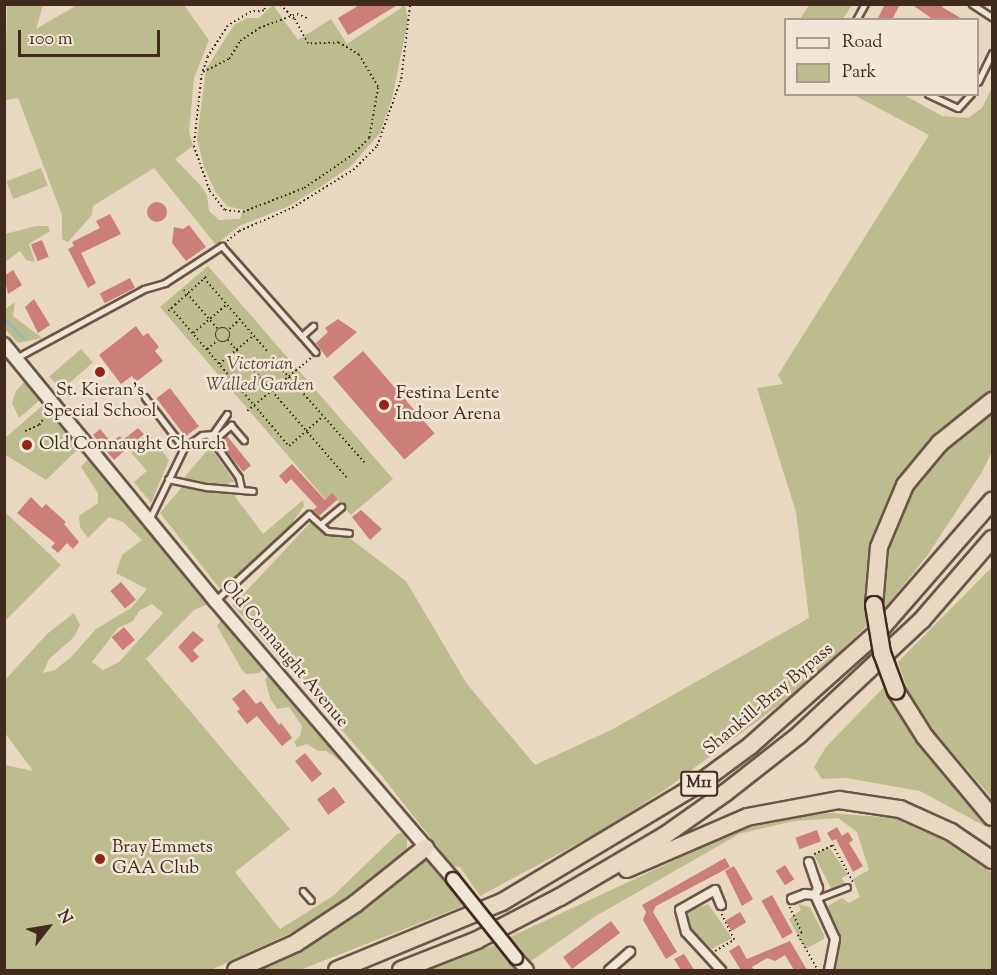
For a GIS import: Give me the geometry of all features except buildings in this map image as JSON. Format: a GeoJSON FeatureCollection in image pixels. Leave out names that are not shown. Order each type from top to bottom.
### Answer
{"type":"FeatureCollection","features":[{"type":"Feature","properties":{"kind":"highway"},"geometry":{"type":"LineString","coordinates":[[993,401],[940,443],[905,485],[879,547],[874,605],[882,653],[896,691],[925,737],[993,818]]}},
{"type":"Feature","properties":{"kind":"highway","name":"Shankill-Bray Bypass"},"geometry":{"type":"LineString","coordinates":[[337,970],[502,902],[697,785],[759,739],[878,632],[993,501]]}},
{"type":"Feature","properties":{"kind":"highway","name":"M11"},"geometry":{"type":"LineString","coordinates":[[401,970],[477,940],[560,897],[664,836],[799,735],[922,620],[993,539]]}},
{"type":"Feature","properties":{"kind":"highway"},"geometry":{"type":"LineString","coordinates":[[560,897],[747,817],[828,801],[865,802],[900,809],[951,832],[993,860]]}},
{"type":"Feature","properties":{"kind":"highway"},"geometry":{"type":"LineString","coordinates":[[236,970],[296,943],[355,904],[425,848]]}},
{"type":"Feature","properties":{"kind":"street","name":"Old Connaught Avenue"},"geometry":{"type":"LineString","coordinates":[[4,344],[215,601],[453,879],[527,970]]}},
{"type":"Feature","properties":{"kind":"street"},"geometry":{"type":"LineString","coordinates":[[809,862],[818,888],[815,897],[835,939],[829,970]]}},
{"type":"Feature","properties":{"kind":"street"},"geometry":{"type":"LineString","coordinates":[[721,905],[715,890],[680,910],[686,932],[709,954],[721,970]]}},
{"type":"Feature","properties":{"kind":"street"},"geometry":{"type":"LineString","coordinates":[[792,899],[806,894],[815,897]]}},
{"type":"Feature","properties":{"kind":"street"},"geometry":{"type":"LineString","coordinates":[[609,970],[630,951]]}},
{"type":"Feature","properties":{"kind":"lane"},"geometry":{"type":"LineString","coordinates":[[857,18],[865,4]]}},
{"type":"Feature","properties":{"kind":"lane"},"geometry":{"type":"LineString","coordinates":[[972,4],[993,17]]}},
{"type":"Feature","properties":{"kind":"lane"},"geometry":{"type":"LineString","coordinates":[[979,79],[993,53]]}},
{"type":"Feature","properties":{"kind":"lane"},"geometry":{"type":"LineString","coordinates":[[932,96],[958,108],[969,96]]}},
{"type":"Feature","properties":{"kind":"lane"},"geometry":{"type":"LineString","coordinates":[[16,358],[144,289],[165,283],[222,246],[316,352]]}},
{"type":"Feature","properties":{"kind":"lane"},"geometry":{"type":"LineString","coordinates":[[302,336],[313,326]]}},
{"type":"Feature","properties":{"kind":"lane"},"geometry":{"type":"LineString","coordinates":[[145,398],[184,448]]}},
{"type":"Feature","properties":{"kind":"lane"},"geometry":{"type":"LineString","coordinates":[[149,520],[184,448],[213,434],[227,414]]}},
{"type":"Feature","properties":{"kind":"lane"},"geometry":{"type":"LineString","coordinates":[[211,443],[231,425],[244,440]]}},
{"type":"Feature","properties":{"kind":"lane"},"geometry":{"type":"LineString","coordinates":[[209,435],[211,443],[239,477],[242,490]]}},
{"type":"Feature","properties":{"kind":"lane"},"geometry":{"type":"LineString","coordinates":[[168,478],[253,491]]}},
{"type":"Feature","properties":{"kind":"lane"},"geometry":{"type":"LineString","coordinates":[[322,523],[341,507]]}},
{"type":"Feature","properties":{"kind":"lane"},"geometry":{"type":"LineString","coordinates":[[215,601],[309,514],[335,534],[349,533]]}},
{"type":"Feature","properties":{"kind":"lane"},"geometry":{"type":"LineString","coordinates":[[815,897],[847,887]]}},
{"type":"Feature","properties":{"kind":"lane"},"geometry":{"type":"LineString","coordinates":[[303,891],[311,900]]}},
{"type":"Feature","properties":{"kind":"path"},"geometry":{"type":"LineString","coordinates":[[267,4],[264,11],[251,12],[228,26],[202,72],[193,133],[195,147],[210,191],[225,210],[243,212],[271,203],[332,171],[369,138],[378,87],[352,48],[339,43],[308,44],[294,20],[279,4]]}},
{"type":"Feature","properties":{"kind":"path"},"geometry":{"type":"LineString","coordinates":[[222,246],[239,231],[292,208],[353,170],[377,146],[401,79],[410,4]]}},
{"type":"Feature","properties":{"kind":"path"},"geometry":{"type":"LineString","coordinates":[[202,72],[229,59],[248,34],[288,16],[297,14],[307,18]]}},
{"type":"Feature","properties":{"kind":"path"},"geometry":{"type":"LineString","coordinates":[[168,311],[208,275]]}},
{"type":"Feature","properties":{"kind":"path"},"geometry":{"type":"LineString","coordinates":[[204,278],[268,352]]}},
{"type":"Feature","properties":{"kind":"path"},"geometry":{"type":"LineString","coordinates":[[184,290],[218,329],[218,340]]}},
{"type":"Feature","properties":{"kind":"path"},"geometry":{"type":"LineString","coordinates":[[192,334],[227,305]]}},
{"type":"Feature","properties":{"kind":"path"},"geometry":{"type":"LineString","coordinates":[[171,308],[232,379]]}},
{"type":"Feature","properties":{"kind":"path"},"geometry":{"type":"LineString","coordinates":[[240,320],[229,330],[228,340],[348,479]]}},
{"type":"Feature","properties":{"kind":"path"},"geometry":{"type":"LineString","coordinates":[[218,329],[229,330]]}},
{"type":"Feature","properties":{"kind":"path"},"geometry":{"type":"LineString","coordinates":[[219,364],[253,336]]}},
{"type":"Feature","properties":{"kind":"path"},"geometry":{"type":"LineString","coordinates":[[206,349],[218,340],[228,340]]}},
{"type":"Feature","properties":{"kind":"path"},"geometry":{"type":"LineString","coordinates":[[247,411],[316,352]]}},
{"type":"Feature","properties":{"kind":"path"},"geometry":{"type":"LineString","coordinates":[[271,357],[365,463]]}},
{"type":"Feature","properties":{"kind":"path"},"geometry":{"type":"LineString","coordinates":[[237,385],[289,446],[323,416]]}},
{"type":"Feature","properties":{"kind":"path"},"geometry":{"type":"LineString","coordinates":[[25,431],[39,425],[55,405]]}},
{"type":"Feature","properties":{"kind":"path"},"geometry":{"type":"LineString","coordinates":[[809,862],[813,854],[833,845],[854,883],[847,887]]}},
{"type":"Feature","properties":{"kind":"path"},"geometry":{"type":"LineString","coordinates":[[792,899],[789,910],[802,933],[798,935],[818,970]]}},
{"type":"Feature","properties":{"kind":"path"},"geometry":{"type":"LineString","coordinates":[[709,954],[734,940],[721,915],[721,905]]}},
{"type":"Feature","properties":{"kind":"green space"},"geometry":{"type":"Polygon","coordinates":[[[809,4],[852,5],[844,18],[801,18],[809,4]]]}},
{"type":"Feature","properties":{"kind":"green space"},"geometry":{"type":"Polygon","coordinates":[[[7,5],[43,5],[36,29],[77,5],[184,5],[209,40],[194,78],[189,132],[193,146],[175,159],[200,185],[207,195],[209,211],[219,220],[240,219],[243,210],[227,206],[216,193],[204,167],[197,139],[206,69],[234,25],[247,18],[259,18],[273,5],[298,40],[331,19],[347,44],[401,8],[401,5],[405,5],[408,20],[392,99],[380,133],[351,166],[322,186],[287,207],[239,226],[216,245],[154,168],[93,206],[92,215],[68,242],[62,239],[62,215],[18,98],[5,100],[7,5]]]}},
{"type":"Feature","properties":{"kind":"green space"},"geometry":{"type":"Polygon","coordinates":[[[992,88],[992,393],[902,480],[871,622],[799,690],[666,789],[601,831],[480,896],[460,867],[453,866],[381,775],[233,605],[311,522],[339,530],[406,581],[467,684],[535,765],[611,730],[809,618],[796,512],[757,388],[783,384],[778,375],[929,135],[856,96],[906,96],[942,116],[968,118],[982,108],[992,88]]]}},
{"type":"Feature","properties":{"kind":"green space"},"geometry":{"type":"Polygon","coordinates":[[[41,168],[48,186],[13,199],[6,181],[41,168]]]}},
{"type":"Feature","properties":{"kind":"green space"},"geometry":{"type":"Polygon","coordinates":[[[36,226],[48,226],[50,231],[29,244],[35,262],[26,260],[20,251],[5,262],[5,234],[36,226]]]}},
{"type":"Feature","properties":{"kind":"green space","name":"Victorian Walled Garden"},"geometry":{"type":"Polygon","coordinates":[[[208,266],[393,479],[351,515],[332,494],[326,500],[160,307],[208,266]]]}},
{"type":"Feature","properties":{"kind":"green space"},"geometry":{"type":"Polygon","coordinates":[[[15,302],[13,316],[42,338],[18,343],[5,329],[5,309],[15,302]]]}},
{"type":"Feature","properties":{"kind":"green space"},"geometry":{"type":"Polygon","coordinates":[[[81,349],[93,363],[61,390],[49,377],[81,349]]]}},
{"type":"Feature","properties":{"kind":"green space"},"geometry":{"type":"Polygon","coordinates":[[[26,380],[41,399],[19,418],[12,403],[16,391],[26,380]]]}},
{"type":"Feature","properties":{"kind":"green space"},"geometry":{"type":"Polygon","coordinates":[[[43,405],[79,448],[46,480],[4,454],[5,438],[43,405]]]}},
{"type":"Feature","properties":{"kind":"green space"},"geometry":{"type":"Polygon","coordinates":[[[992,406],[992,451],[982,472],[927,556],[884,609],[882,578],[896,522],[915,483],[951,438],[992,406]]]}},
{"type":"Feature","properties":{"kind":"green space"},"geometry":{"type":"Polygon","coordinates":[[[148,433],[169,460],[151,503],[134,482],[147,471],[128,449],[148,433]]]}},
{"type":"Feature","properties":{"kind":"green space"},"geometry":{"type":"Polygon","coordinates":[[[210,447],[232,478],[237,481],[218,486],[183,479],[210,447]]]}},
{"type":"Feature","properties":{"kind":"green space"},"geometry":{"type":"Polygon","coordinates":[[[89,458],[211,603],[194,610],[146,659],[290,829],[235,872],[280,929],[333,896],[397,834],[402,833],[407,839],[407,849],[343,900],[299,929],[211,970],[5,970],[5,765],[33,771],[5,733],[5,680],[47,634],[74,613],[80,625],[74,637],[49,659],[43,673],[55,670],[71,657],[96,629],[131,608],[147,589],[116,573],[122,555],[142,540],[123,522],[109,517],[88,538],[80,527],[79,516],[98,503],[98,493],[81,467],[89,458]],[[152,604],[139,611],[133,621],[118,628],[92,662],[103,670],[119,662],[163,613],[152,604]]]}},
{"type":"Feature","properties":{"kind":"green space"},"geometry":{"type":"Polygon","coordinates":[[[182,487],[234,495],[263,534],[303,500],[304,506],[290,526],[221,590],[160,513],[182,487]]]}},
{"type":"Feature","properties":{"kind":"green space"},"geometry":{"type":"Polygon","coordinates":[[[6,513],[61,565],[5,621],[4,514],[6,513]]]}},
{"type":"Feature","properties":{"kind":"green space"},"geometry":{"type":"Polygon","coordinates":[[[992,567],[992,798],[925,721],[908,692],[898,662],[992,567]]]}},
{"type":"Feature","properties":{"kind":"green space"},"geometry":{"type":"Polygon","coordinates":[[[223,617],[265,667],[259,673],[246,674],[242,670],[217,626],[223,617]]]}},
{"type":"Feature","properties":{"kind":"green space"},"geometry":{"type":"Polygon","coordinates":[[[270,674],[346,765],[326,751],[318,751],[307,744],[297,747],[294,742],[300,736],[302,726],[289,707],[277,709],[270,698],[265,679],[270,674]]]}},
{"type":"Feature","properties":{"kind":"green space"},"geometry":{"type":"Polygon","coordinates":[[[885,686],[937,766],[992,830],[920,791],[846,778],[822,779],[814,767],[826,747],[885,686]]]}},
{"type":"Feature","properties":{"kind":"green space"},"geometry":{"type":"Polygon","coordinates":[[[831,813],[894,818],[945,841],[992,873],[992,970],[834,970],[838,956],[828,906],[842,898],[849,903],[860,897],[853,879],[869,870],[857,832],[838,818],[794,821],[739,834],[596,916],[531,961],[510,937],[738,831],[786,817],[831,813]]]}},
{"type":"Feature","properties":{"kind":"green space"},"geometry":{"type":"Polygon","coordinates":[[[829,847],[848,875],[842,878],[845,884],[829,893],[831,888],[814,855],[829,847]]]}},
{"type":"Feature","properties":{"kind":"green space"},"geometry":{"type":"Polygon","coordinates":[[[427,853],[468,904],[300,970],[246,970],[427,853]]]}},
{"type":"Feature","properties":{"kind":"green space"},"geometry":{"type":"Polygon","coordinates":[[[708,904],[732,938],[712,949],[686,924],[689,911],[708,904]]]}},
{"type":"Feature","properties":{"kind":"green space"},"geometry":{"type":"Polygon","coordinates":[[[798,904],[810,907],[824,935],[824,939],[805,949],[789,919],[801,910],[798,904]]]}},
{"type":"Feature","properties":{"kind":"green space"},"geometry":{"type":"Polygon","coordinates":[[[494,945],[516,970],[428,970],[494,945]]]}},
{"type":"Feature","properties":{"kind":"waterway"},"geometry":{"type":"LineString","coordinates":[[4,318],[23,338]]}},
{"type":"Feature","properties":{"kind":"place","name":"St. Kieran’s Special School"},"geometry":{"type":"Point","coordinates":[100,372]}},
{"type":"Feature","properties":{"kind":"place","name":"Festina Lente Indoor Arena"},"geometry":{"type":"Point","coordinates":[384,405]}},
{"type":"Feature","properties":{"kind":"place","name":"Old Connaught Church"},"geometry":{"type":"Point","coordinates":[27,445]}},
{"type":"Feature","properties":{"kind":"place","name":"Bray Emmets GAA Club"},"geometry":{"type":"Point","coordinates":[100,859]}}]}
